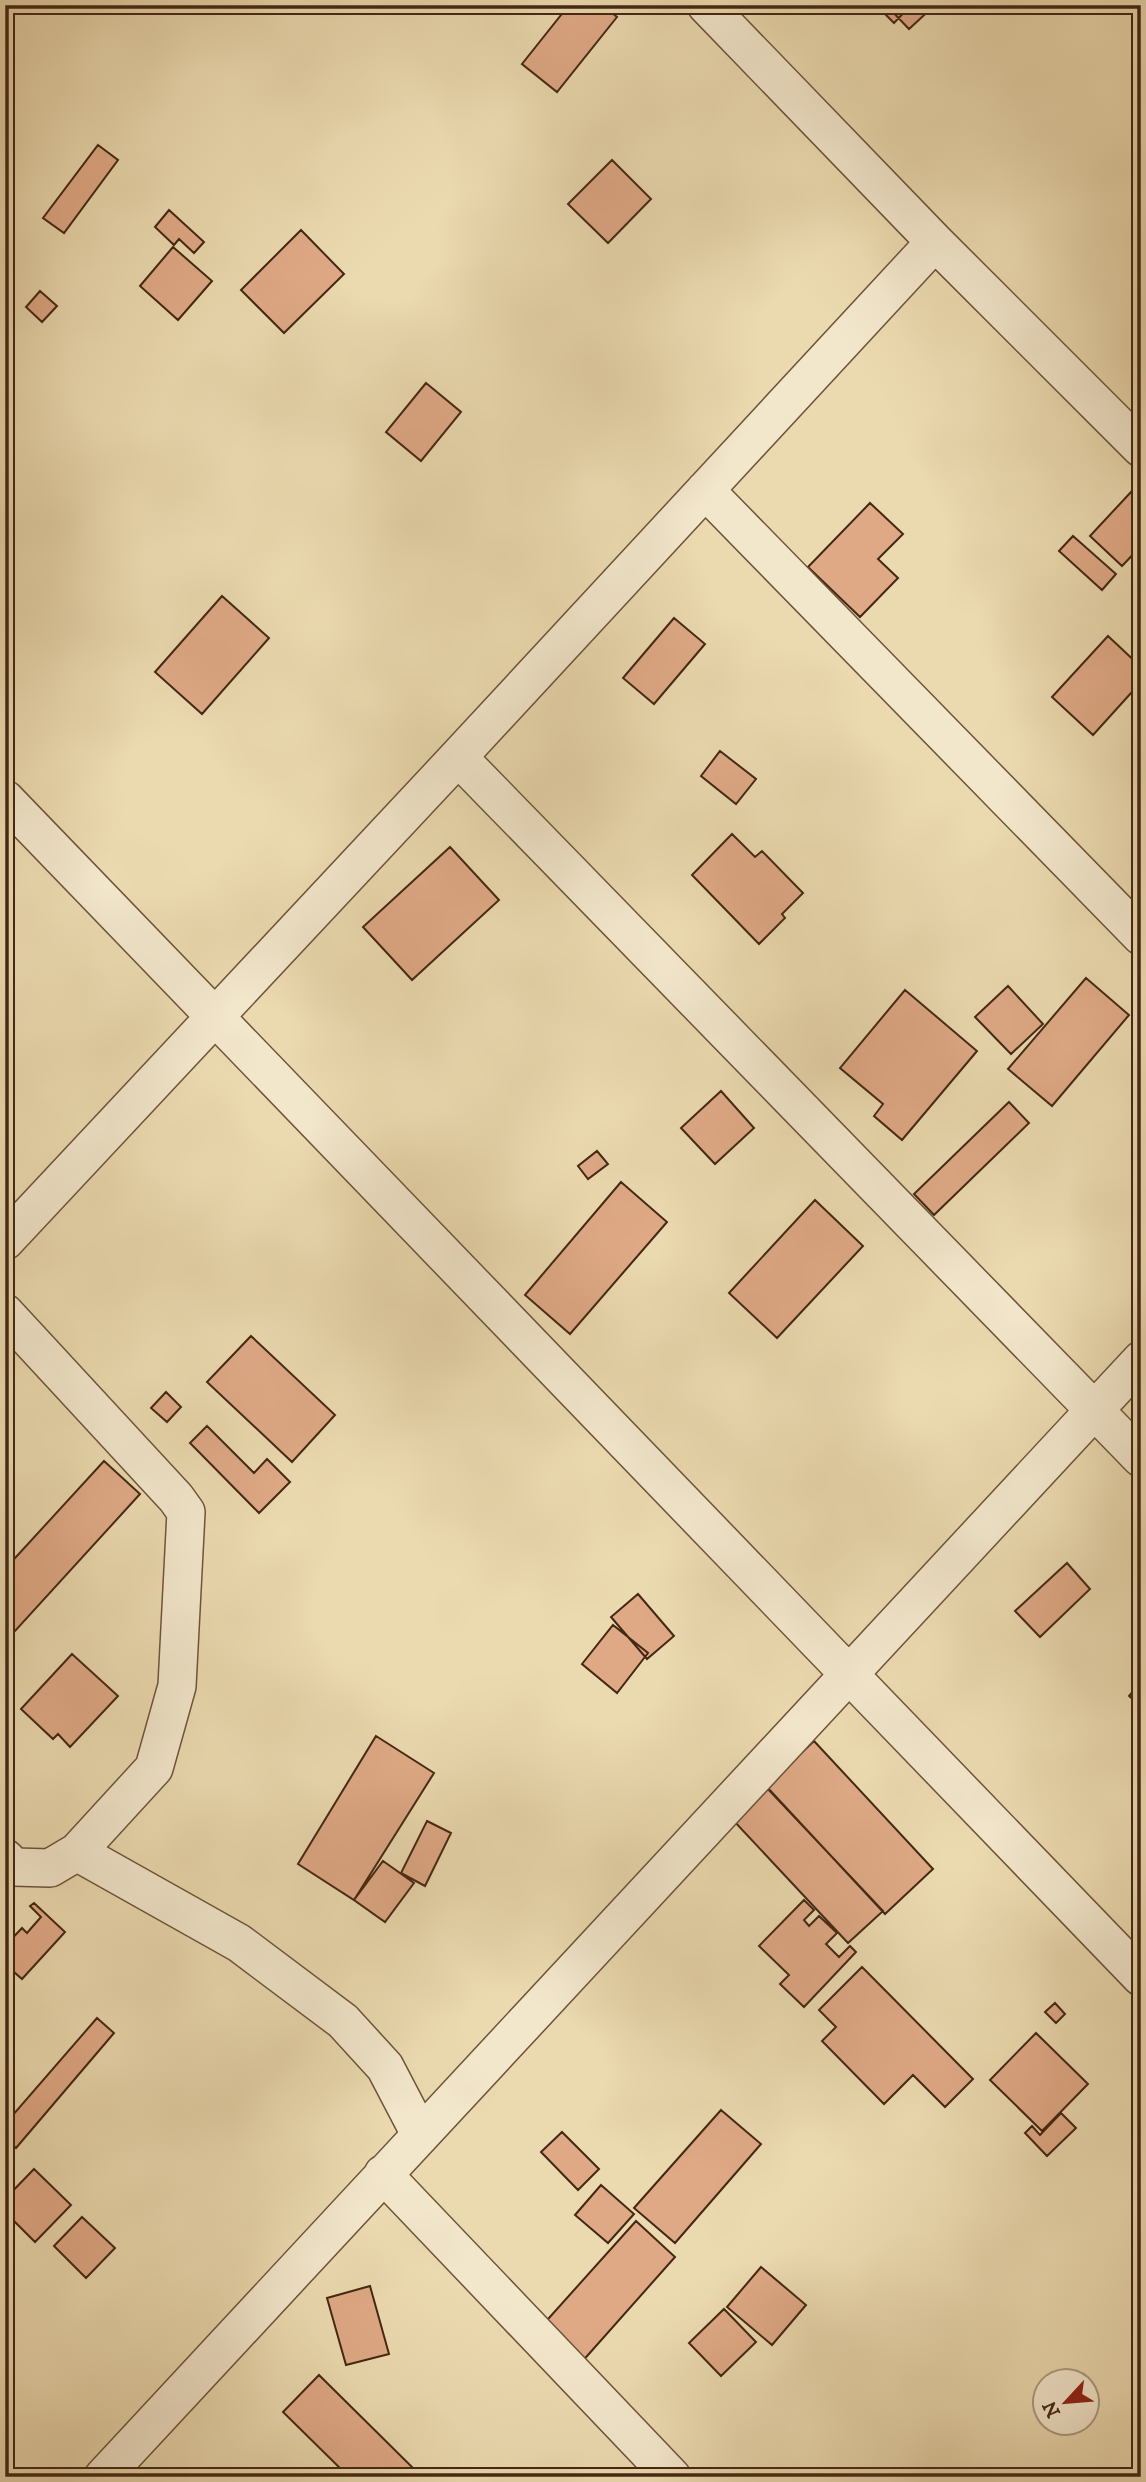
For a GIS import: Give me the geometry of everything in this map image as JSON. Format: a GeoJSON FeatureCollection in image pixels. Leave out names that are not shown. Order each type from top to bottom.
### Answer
{"type":"FeatureCollection","features":[{"type":"Feature","properties":{"kind":"street"},"geometry":{"type":"LineString","coordinates":[[706,5],[935,242],[1141,448]]}},
{"type":"Feature","properties":{"kind":"street"},"geometry":{"type":"LineString","coordinates":[[5,1241],[935,242]]}},
{"type":"Feature","properties":{"kind":"street"},"geometry":{"type":"LineString","coordinates":[[705,490],[1141,936]]}},
{"type":"Feature","properties":{"kind":"street"},"geometry":{"type":"LineString","coordinates":[[458,757],[1141,1458]]}},
{"type":"Feature","properties":{"kind":"street"},"geometry":{"type":"LineString","coordinates":[[5,799],[1141,1978]]}},
{"type":"Feature","properties":{"kind":"street"},"geometry":{"type":"LineString","coordinates":[[5,1313],[186,1512],[177,1686],[154,1768],[77,1853],[50,1868],[14,1867],[5,1858]]}},
{"type":"Feature","properties":{"kind":"street"},"geometry":{"type":"LineString","coordinates":[[103,2477],[847,1673],[1141,1360]]}},
{"type":"Feature","properties":{"kind":"street"},"geometry":{"type":"LineString","coordinates":[[77,1853],[239,1943],[343,2021],[385,2067],[420,2134]]}},
{"type":"Feature","properties":{"kind":"street"},"geometry":{"type":"LineString","coordinates":[[383,2174],[672,2477]]}},
{"type":"Feature","properties":{"kind":"building"},"geometry":{"type":"Polygon","coordinates":[[[569,5],[602,5],[617,17],[557,92],[522,64],[569,5]]]}},
{"type":"Feature","properties":{"kind":"building"},"geometry":{"type":"Polygon","coordinates":[[[785,5],[801,5],[793,13],[785,5]]]}},
{"type":"Feature","properties":{"kind":"building"},"geometry":{"type":"Polygon","coordinates":[[[876,5],[911,5],[894,23],[876,5]]]}},
{"type":"Feature","properties":{"kind":"building"},"geometry":{"type":"Polygon","coordinates":[[[886,5],[935,5],[909,29],[886,5]]]}},
{"type":"Feature","properties":{"kind":"building"},"geometry":{"type":"Polygon","coordinates":[[[98,145],[118,160],[64,233],[43,218],[98,145]]]}},
{"type":"Feature","properties":{"kind":"building"},"geometry":{"type":"Polygon","coordinates":[[[612,160],[651,199],[608,243],[568,204],[612,160]]]}},
{"type":"Feature","properties":{"kind":"building"},"geometry":{"type":"Polygon","coordinates":[[[169,210],[204,242],[194,253],[179,239],[174,245],[155,227],[169,210]]]}},
{"type":"Feature","properties":{"kind":"building"},"geometry":{"type":"Polygon","coordinates":[[[301,230],[344,274],[284,333],[241,290],[301,230]]]}},
{"type":"Feature","properties":{"kind":"building"},"geometry":{"type":"Polygon","coordinates":[[[173,247],[212,281],[178,320],[140,286],[173,247]]]}},
{"type":"Feature","properties":{"kind":"building"},"geometry":{"type":"Polygon","coordinates":[[[40,291],[57,306],[42,322],[26,307],[40,291]]]}},
{"type":"Feature","properties":{"kind":"building"},"geometry":{"type":"Polygon","coordinates":[[[426,383],[461,412],[421,461],[386,432],[426,383]]]}},
{"type":"Feature","properties":{"kind":"building"},"geometry":{"type":"Polygon","coordinates":[[[1131,492],[1141,501],[1141,546],[1122,566],[1090,536],[1131,492]]]}},
{"type":"Feature","properties":{"kind":"building"},"geometry":{"type":"Polygon","coordinates":[[[870,503],[903,534],[878,559],[898,578],[860,617],[808,567],[870,503]]]}},
{"type":"Feature","properties":{"kind":"building"},"geometry":{"type":"Polygon","coordinates":[[[1073,536],[1116,574],[1102,590],[1059,551],[1073,536]]]}},
{"type":"Feature","properties":{"kind":"building"},"geometry":{"type":"Polygon","coordinates":[[[222,596],[269,638],[202,714],[155,672],[222,596]]]}},
{"type":"Feature","properties":{"kind":"building"},"geometry":{"type":"Polygon","coordinates":[[[674,618],[705,644],[654,704],[623,678],[674,618]]]}},
{"type":"Feature","properties":{"kind":"building"},"geometry":{"type":"Polygon","coordinates":[[[1108,636],[1141,667],[1141,682],[1093,735],[1052,697],[1108,636]]]}},
{"type":"Feature","properties":{"kind":"building"},"geometry":{"type":"Polygon","coordinates":[[[720,751],[756,779],[736,804],[701,776],[720,751]]]}},
{"type":"Feature","properties":{"kind":"building"},"geometry":{"type":"Polygon","coordinates":[[[732,834],[755,857],[762,851],[803,893],[782,914],[785,918],[759,944],[692,875],[732,834]]]}},
{"type":"Feature","properties":{"kind":"building"},"geometry":{"type":"Polygon","coordinates":[[[450,847],[499,900],[412,980],[363,927],[450,847]]]}},
{"type":"Feature","properties":{"kind":"building"},"geometry":{"type":"Polygon","coordinates":[[[1086,978],[1129,1015],[1052,1106],[1008,1069],[1086,978]]]}},
{"type":"Feature","properties":{"kind":"building"},"geometry":{"type":"Polygon","coordinates":[[[1008,986],[1043,1024],[1011,1054],[975,1017],[1008,986]]]}},
{"type":"Feature","properties":{"kind":"building"},"geometry":{"type":"Polygon","coordinates":[[[905,990],[977,1051],[902,1140],[874,1116],[883,1104],[840,1068],[905,990]]]}},
{"type":"Feature","properties":{"kind":"building"},"geometry":{"type":"Polygon","coordinates":[[[721,1091],[754,1128],[715,1164],[681,1128],[721,1091]]]}},
{"type":"Feature","properties":{"kind":"building"},"geometry":{"type":"Polygon","coordinates":[[[1009,1102],[1029,1123],[934,1215],[914,1194],[1009,1102]]]}},
{"type":"Feature","properties":{"kind":"building"},"geometry":{"type":"Polygon","coordinates":[[[597,1151],[608,1164],[588,1179],[578,1166],[597,1151]]]}},
{"type":"Feature","properties":{"kind":"building"},"geometry":{"type":"Polygon","coordinates":[[[621,1182],[667,1222],[570,1334],[525,1295],[621,1182]]]}},
{"type":"Feature","properties":{"kind":"building"},"geometry":{"type":"Polygon","coordinates":[[[815,1200],[863,1246],[777,1338],[729,1293],[815,1200]]]}},
{"type":"Feature","properties":{"kind":"building"},"geometry":{"type":"Polygon","coordinates":[[[251,1336],[335,1415],[292,1462],[207,1382],[251,1336]]]}},
{"type":"Feature","properties":{"kind":"building"},"geometry":{"type":"Polygon","coordinates":[[[166,1392],[181,1407],[167,1422],[151,1408],[166,1392]]]}},
{"type":"Feature","properties":{"kind":"building"},"geometry":{"type":"Polygon","coordinates":[[[207,1426],[254,1473],[267,1459],[290,1482],[259,1513],[190,1443],[207,1426]]]}},
{"type":"Feature","properties":{"kind":"building"},"geometry":{"type":"Polygon","coordinates":[[[104,1461],[140,1494],[5,1642],[5,1569],[104,1461]]]}},
{"type":"Feature","properties":{"kind":"building"},"geometry":{"type":"Polygon","coordinates":[[[1067,1563],[1090,1589],[1040,1637],[1015,1611],[1067,1563]]]}},
{"type":"Feature","properties":{"kind":"building"},"geometry":{"type":"Polygon","coordinates":[[[638,1594],[674,1636],[647,1659],[611,1617],[638,1594]]]}},
{"type":"Feature","properties":{"kind":"building"},"geometry":{"type":"Polygon","coordinates":[[[613,1625],[648,1653],[617,1693],[582,1664],[613,1625]]]}},
{"type":"Feature","properties":{"kind":"building"},"geometry":{"type":"Polygon","coordinates":[[[72,1654],[118,1696],[70,1747],[58,1734],[53,1739],[21,1709],[72,1654]]]}},
{"type":"Feature","properties":{"kind":"building"},"geometry":{"type":"Polygon","coordinates":[[[1141,1682],[1141,1707],[1129,1696],[1141,1682]]]}},
{"type":"Feature","properties":{"kind":"building"},"geometry":{"type":"Polygon","coordinates":[[[376,1736],[434,1773],[354,1900],[298,1864],[376,1736]]]}},
{"type":"Feature","properties":{"kind":"building"},"geometry":{"type":"Polygon","coordinates":[[[814,1741],[933,1869],[885,1914],[766,1786],[814,1741]]]}},
{"type":"Feature","properties":{"kind":"building"},"geometry":{"type":"Polygon","coordinates":[[[767,1788],[883,1911],[848,1943],[733,1820],[767,1788]]]}},
{"type":"Feature","properties":{"kind":"building"},"geometry":{"type":"Polygon","coordinates":[[[427,1821],[451,1833],[425,1886],[401,1873],[427,1821]]]}},
{"type":"Feature","properties":{"kind":"building"},"geometry":{"type":"Polygon","coordinates":[[[383,1861],[414,1883],[385,1922],[354,1900],[383,1861]]]}},
{"type":"Feature","properties":{"kind":"building"},"geometry":{"type":"Polygon","coordinates":[[[804,1900],[814,1910],[804,1920],[809,1926],[819,1916],[837,1933],[826,1944],[839,1957],[850,1946],[856,1952],[804,2007],[780,1984],[789,1975],[759,1946],[804,1900]]]}},
{"type":"Feature","properties":{"kind":"building"},"geometry":{"type":"Polygon","coordinates":[[[34,1903],[65,1932],[22,1979],[5,1964],[5,1946],[22,1928],[27,1933],[41,1917],[30,1906],[34,1903]]]}},
{"type":"Feature","properties":{"kind":"building"},"geometry":{"type":"Polygon","coordinates":[[[862,1967],[973,2079],[945,2107],[913,2075],[884,2104],[822,2041],[836,2027],[819,2010],[862,1967]]]}},
{"type":"Feature","properties":{"kind":"building"},"geometry":{"type":"Polygon","coordinates":[[[1055,2003],[1065,2014],[1056,2023],[1045,2012],[1055,2003]]]}},
{"type":"Feature","properties":{"kind":"building"},"geometry":{"type":"Polygon","coordinates":[[[97,2018],[114,2033],[16,2148],[5,2139],[5,2124],[97,2018]]]}},
{"type":"Feature","properties":{"kind":"building"},"geometry":{"type":"Polygon","coordinates":[[[1036,2033],[1088,2084],[1042,2131],[990,2080],[1036,2033]]]}},
{"type":"Feature","properties":{"kind":"building"},"geometry":{"type":"Polygon","coordinates":[[[721,2110],[761,2144],[675,2243],[634,2208],[721,2110]]]}},
{"type":"Feature","properties":{"kind":"building"},"geometry":{"type":"Polygon","coordinates":[[[1061,2113],[1076,2128],[1047,2156],[1025,2133],[1032,2126],[1040,2135],[1061,2113]]]}},
{"type":"Feature","properties":{"kind":"building"},"geometry":{"type":"Polygon","coordinates":[[[562,2132],[599,2169],[578,2190],[541,2152],[562,2132]]]}},
{"type":"Feature","properties":{"kind":"building"},"geometry":{"type":"Polygon","coordinates":[[[34,2169],[71,2205],[35,2242],[5,2212],[5,2199],[34,2169]]]}},
{"type":"Feature","properties":{"kind":"building"},"geometry":{"type":"Polygon","coordinates":[[[601,2185],[634,2214],[608,2243],[575,2215],[601,2185]]]}},
{"type":"Feature","properties":{"kind":"building"},"geometry":{"type":"Polygon","coordinates":[[[82,2217],[115,2248],[86,2278],[54,2246],[82,2217]]]}},
{"type":"Feature","properties":{"kind":"building"},"geometry":{"type":"Polygon","coordinates":[[[636,2221],[675,2257],[580,2364],[540,2328],[636,2221]]]}},
{"type":"Feature","properties":{"kind":"building"},"geometry":{"type":"Polygon","coordinates":[[[761,2267],[806,2305],[772,2345],[727,2307],[761,2267]]]}},
{"type":"Feature","properties":{"kind":"building"},"geometry":{"type":"Polygon","coordinates":[[[370,2286],[389,2354],[346,2365],[327,2298],[370,2286]]]}},
{"type":"Feature","properties":{"kind":"building"},"geometry":{"type":"Polygon","coordinates":[[[724,2309],[756,2342],[721,2376],[689,2343],[724,2309]]]}},
{"type":"Feature","properties":{"kind":"building"},"geometry":{"type":"Polygon","coordinates":[[[319,2375],[412,2467],[403,2477],[349,2477],[283,2412],[319,2375]]]}}]}
